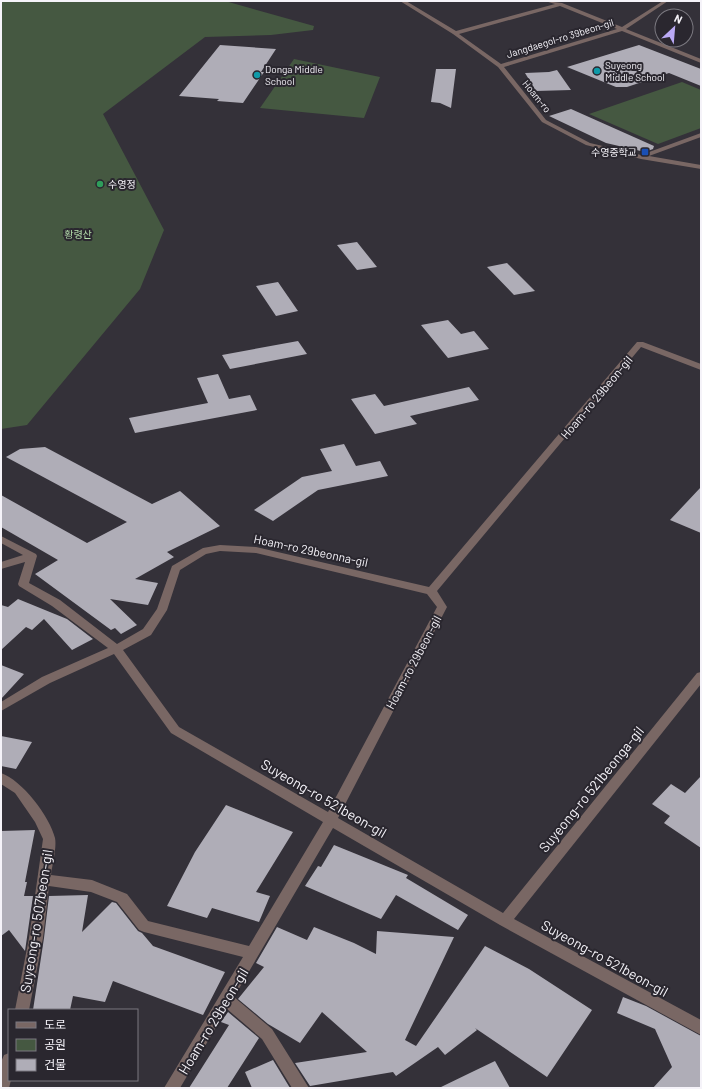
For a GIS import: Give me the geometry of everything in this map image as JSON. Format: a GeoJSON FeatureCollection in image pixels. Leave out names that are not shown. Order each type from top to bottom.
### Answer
{"type":"FeatureCollection","features":[{"type":"Feature","properties":{"kind":"street","name":"Hoam-ro"},"geometry":{"type":"LineString","coordinates":[[402,1],[420,10],[454,32],[500,66],[544,121],[588,144],[641,157],[701,167]]}},
{"type":"Feature","properties":{"kind":"street"},"geometry":{"type":"LineString","coordinates":[[547,1],[560,4],[699,59]]}},
{"type":"Feature","properties":{"kind":"street"},"geometry":{"type":"LineString","coordinates":[[454,32],[560,4],[566,1]]}},
{"type":"Feature","properties":{"kind":"street","name":"Jangdaegol-ro 39beon-gil"},"geometry":{"type":"LineString","coordinates":[[500,66],[622,29],[666,1]]}},
{"type":"Feature","properties":{"kind":"street"},"geometry":{"type":"LineString","coordinates":[[641,157],[701,135]]}},
{"type":"Feature","properties":{"kind":"street","name":"Hoam-ro 29beon-gil"},"geometry":{"type":"LineString","coordinates":[[172,1088],[331,820],[442,607],[431,591],[640,344],[701,367]]}},
{"type":"Feature","properties":{"kind":"street"},"geometry":{"type":"LineString","coordinates":[[1,539],[32,556]]}},
{"type":"Feature","properties":{"kind":"street","name":"Hoam-ro 29beonna-gil"},"geometry":{"type":"LineString","coordinates":[[116,649],[147,632],[162,610],[176,568],[203,551],[220,548],[256,550],[431,591]]}},
{"type":"Feature","properties":{"kind":"street"},"geometry":{"type":"LineString","coordinates":[[1,566],[32,556]]}},
{"type":"Feature","properties":{"kind":"street","name":"Suyeong-ro 521beon-gil"},"geometry":{"type":"LineString","coordinates":[[32,556],[24,584],[56,603],[96,632],[116,649],[175,730],[505,921],[701,1028]]}},
{"type":"Feature","properties":{"kind":"street"},"geometry":{"type":"LineString","coordinates":[[1,707],[46,680],[116,649]]}},
{"type":"Feature","properties":{"kind":"street","name":"Suyeong-ro 521beonga-gil"},"geometry":{"type":"LineString","coordinates":[[505,921],[701,676]]}},
{"type":"Feature","properties":{"kind":"street","name":"Suyeong-ro 507beon-gil"},"geometry":{"type":"LineString","coordinates":[[1,778],[19,790],[40,819],[49,839],[36,938],[22,1009]]}},
{"type":"Feature","properties":{"kind":"street","name":"Hoam-ro 29beon-gil"},"geometry":{"type":"LineString","coordinates":[[43,880],[92,886],[122,898],[144,926],[252,953]]}},
{"type":"Feature","properties":{"kind":"street"},"geometry":{"type":"LineString","coordinates":[[226,999],[267,1034],[301,1088]]}},
{"type":"Feature","properties":{"kind":"street"},"geometry":{"type":"LineString","coordinates":[[1,1088],[8,1064]]}},
{"type":"Feature","properties":{"kind":"green space","name":"황령산"},"geometry":{"type":"Polygon","coordinates":[[[1,1],[225,1],[314,26],[313,30],[271,35],[205,37],[103,114],[164,230],[140,289],[27,425],[1,429],[1,1]]]}},
{"type":"Feature","properties":{"kind":"green space"},"geometry":{"type":"Polygon","coordinates":[[[294,59],[380,77],[364,118],[260,108],[294,59]]]}},
{"type":"Feature","properties":{"kind":"green space"},"geometry":{"type":"Polygon","coordinates":[[[682,82],[701,90],[701,128],[658,144],[589,114],[682,82]]]}},
{"type":"Feature","properties":{"kind":"building"},"geometry":{"type":"Polygon","coordinates":[[[220,45],[276,49],[261,72],[264,72],[243,103],[217,101],[219,99],[179,96],[220,45]]]}},
{"type":"Feature","properties":{"kind":"building","name":"Suyeong Middle School"},"geometry":{"type":"Polygon","coordinates":[[[639,45],[701,69],[701,86],[669,73],[627,87],[616,87],[567,67],[639,45]]]}},
{"type":"Feature","properties":{"kind":"building"},"geometry":{"type":"Polygon","coordinates":[[[436,69],[456,69],[451,108],[440,103],[431,102],[436,69]]]}},
{"type":"Feature","properties":{"kind":"building"},"geometry":{"type":"Polygon","coordinates":[[[557,70],[571,90],[536,91],[525,73],[549,72],[557,70]]]}},
{"type":"Feature","properties":{"kind":"building"},"geometry":{"type":"Polygon","coordinates":[[[571,109],[654,146],[653,149],[645,152],[606,143],[549,116],[571,109]]]}},
{"type":"Feature","properties":{"kind":"building"},"geometry":{"type":"Polygon","coordinates":[[[357,242],[377,267],[357,270],[337,245],[357,242]]]}},
{"type":"Feature","properties":{"kind":"building"},"geometry":{"type":"Polygon","coordinates":[[[507,263],[535,291],[514,295],[487,267],[507,263]]]}},
{"type":"Feature","properties":{"kind":"building"},"geometry":{"type":"Polygon","coordinates":[[[278,282],[298,311],[276,316],[256,286],[278,282]]]}},
{"type":"Feature","properties":{"kind":"building"},"geometry":{"type":"Polygon","coordinates":[[[448,320],[461,334],[474,331],[489,349],[448,358],[421,325],[448,320]]]}},
{"type":"Feature","properties":{"kind":"building"},"geometry":{"type":"Polygon","coordinates":[[[298,341],[307,354],[230,369],[222,355],[298,341]]]}},
{"type":"Feature","properties":{"kind":"building"},"geometry":{"type":"Polygon","coordinates":[[[218,374],[229,399],[250,395],[257,410],[135,433],[129,418],[208,403],[197,378],[218,374]]]}},
{"type":"Feature","properties":{"kind":"building"},"geometry":{"type":"Polygon","coordinates":[[[469,387],[479,400],[410,416],[417,424],[375,434],[351,399],[375,394],[384,406],[469,387]]]}},
{"type":"Feature","properties":{"kind":"building"},"geometry":{"type":"Polygon","coordinates":[[[344,444],[356,466],[380,461],[388,476],[318,490],[273,521],[254,510],[302,477],[332,471],[320,449],[344,444]]]}},
{"type":"Feature","properties":{"kind":"building"},"geometry":{"type":"Polygon","coordinates":[[[45,447],[152,504],[180,491],[220,526],[167,552],[174,557],[135,579],[158,583],[148,605],[110,599],[137,625],[121,634],[115,628],[111,630],[35,574],[58,560],[1,527],[1,495],[87,543],[127,522],[6,457],[20,449],[45,447]]]}},
{"type":"Feature","properties":{"kind":"building"},"geometry":{"type":"Polygon","coordinates":[[[701,487],[701,533],[670,520],[701,487]]]}},
{"type":"Feature","properties":{"kind":"building"},"geometry":{"type":"Polygon","coordinates":[[[18,599],[67,619],[93,639],[72,650],[44,619],[32,630],[26,627],[1,650],[1,605],[8,607],[18,599]]]}},
{"type":"Feature","properties":{"kind":"building"},"geometry":{"type":"Polygon","coordinates":[[[1,665],[24,674],[1,699],[1,665]]]}},
{"type":"Feature","properties":{"kind":"building"},"geometry":{"type":"Polygon","coordinates":[[[1,736],[32,742],[16,769],[1,766],[1,736]]]}},
{"type":"Feature","properties":{"kind":"building"},"geometry":{"type":"Polygon","coordinates":[[[701,776],[701,848],[664,823],[670,816],[652,804],[671,784],[685,793],[701,776]]]}},
{"type":"Feature","properties":{"kind":"building"},"geometry":{"type":"Polygon","coordinates":[[[226,805],[293,832],[256,892],[270,896],[259,922],[212,908],[207,918],[167,906],[195,852],[226,805]]]}},
{"type":"Feature","properties":{"kind":"building"},"geometry":{"type":"Polygon","coordinates":[[[35,830],[25,882],[27,882],[24,896],[33,896],[25,951],[9,930],[1,936],[1,831],[35,830]]]}},
{"type":"Feature","properties":{"kind":"building"},"geometry":{"type":"Polygon","coordinates":[[[334,845],[408,875],[406,878],[468,915],[458,930],[396,895],[381,919],[305,886],[318,866],[321,867],[334,845]]]}},
{"type":"Feature","properties":{"kind":"building"},"geometry":{"type":"Polygon","coordinates":[[[88,895],[82,932],[112,902],[116,903],[138,931],[142,933],[153,946],[225,972],[203,1015],[113,981],[105,1002],[73,996],[70,1009],[33,1009],[49,896],[88,895]]]}},
{"type":"Feature","properties":{"kind":"building"},"geometry":{"type":"Polygon","coordinates":[[[277,927],[307,940],[314,927],[354,943],[376,954],[377,931],[454,937],[405,1040],[416,1046],[485,946],[529,969],[592,1010],[547,1077],[475,1028],[477,1030],[445,1055],[438,1047],[396,1076],[393,1072],[310,1086],[295,1063],[367,1052],[322,1012],[300,1043],[268,1024],[238,999],[264,967],[256,963],[277,927]]]}},
{"type":"Feature","properties":{"kind":"building"},"geometry":{"type":"Polygon","coordinates":[[[623,997],[646,1006],[701,1036],[701,1088],[653,1088],[672,1067],[655,1029],[617,1013],[623,997]]]}},
{"type":"Feature","properties":{"kind":"building"},"geometry":{"type":"Polygon","coordinates":[[[228,1012],[259,1038],[227,1088],[189,1088],[229,1025],[221,1022],[228,1012]]]}},
{"type":"Feature","properties":{"kind":"building"},"geometry":{"type":"Polygon","coordinates":[[[273,1060],[290,1088],[252,1088],[245,1072],[273,1060]]]}},
{"type":"Feature","properties":{"kind":"building"},"geometry":{"type":"Polygon","coordinates":[[[495,1061],[510,1088],[439,1088],[472,1072],[495,1061]]]}},
{"type":"Feature","properties":{"kind":"place","name":"Suyeong Middle School"},"geometry":{"type":"Point","coordinates":[597,71]}},
{"type":"Feature","properties":{"kind":"place","name":"Donga Middle School"},"geometry":{"type":"Point","coordinates":[257,75]}},
{"type":"Feature","properties":{"kind":"place","name":"수영중학교"},"geometry":{"type":"Point","coordinates":[645,152]}},
{"type":"Feature","properties":{"kind":"place","name":"수영정"},"geometry":{"type":"Point","coordinates":[100,184]}}]}
